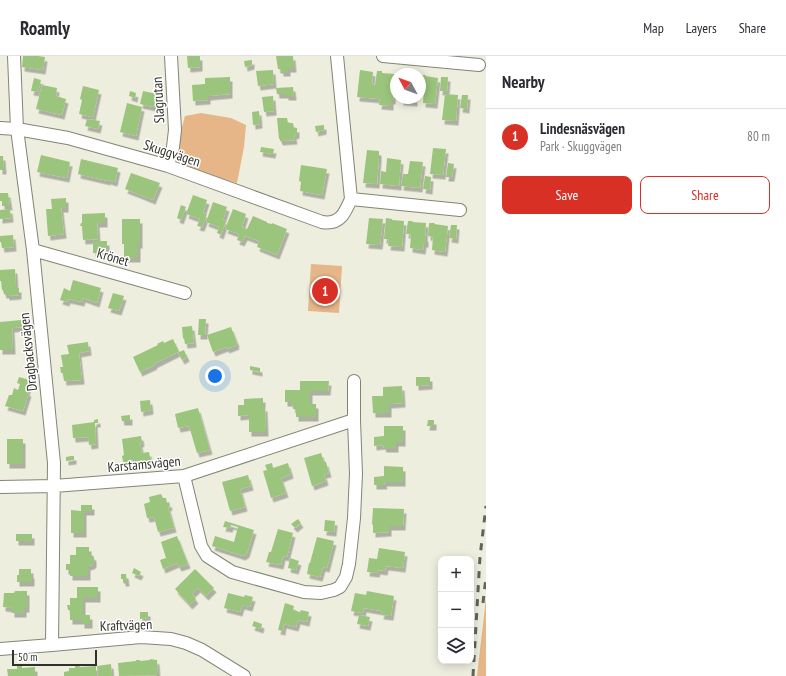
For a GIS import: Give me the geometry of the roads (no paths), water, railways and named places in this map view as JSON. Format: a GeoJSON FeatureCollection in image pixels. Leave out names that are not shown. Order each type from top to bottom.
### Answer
{"type":"FeatureCollection","features":[{"type":"Feature","properties":{"kind":"street","name":"Dragbacksvägen"},"geometry":{"type":"LineString","coordinates":[[14,56],[17,129],[33,250],[54,463],[52,645]]}},
{"type":"Feature","properties":{"kind":"street","name":"Slagrutan"},"geometry":{"type":"LineString","coordinates":[[168,166],[173,147],[175,130],[170,56]]}},
{"type":"Feature","properties":{"kind":"street"},"geometry":{"type":"LineString","coordinates":[[337,56],[351,199],[460,210]]}},
{"type":"Feature","properties":{"kind":"street"},"geometry":{"type":"LineString","coordinates":[[383,56],[479,65]]}},
{"type":"Feature","properties":{"kind":"street","name":"Skuggvägen"},"geometry":{"type":"LineString","coordinates":[[0,128],[17,129],[68,138],[168,166],[322,222],[331,223],[341,217],[351,199]]}},
{"type":"Feature","properties":{"kind":"street","name":"Krönet"},"geometry":{"type":"LineString","coordinates":[[33,250],[185,294]]}},
{"type":"Feature","properties":{"kind":"street"},"geometry":{"type":"LineString","coordinates":[[184,476],[201,546],[207,556],[232,572],[304,592],[321,593],[340,587],[346,577],[349,564],[354,518],[356,474],[354,381]]}},
{"type":"Feature","properties":{"kind":"street","name":"Karstamsvägen"},"geometry":{"type":"LineString","coordinates":[[0,487],[54,486],[184,476],[354,420]]}},
{"type":"Feature","properties":{"kind":"street","name":"Kraftvägen"},"geometry":{"type":"LineString","coordinates":[[0,649],[141,637],[171,639],[186,643],[202,650],[244,676]]}},
{"type":"Feature","properties":{"kind":"railway"},"geometry":{"type":"LineString","coordinates":[[473,676],[480,557],[486,506]]}},
{"type":"Feature","properties":{"kind":"railway"},"geometry":{"type":"LineString","coordinates":[[483,603],[486,577]]}},
{"type":"Feature","properties":{"kind":"place","name":"Lindesnäsvägen"},"geometry":{"type":"Point","coordinates":[325,291]}}]}
